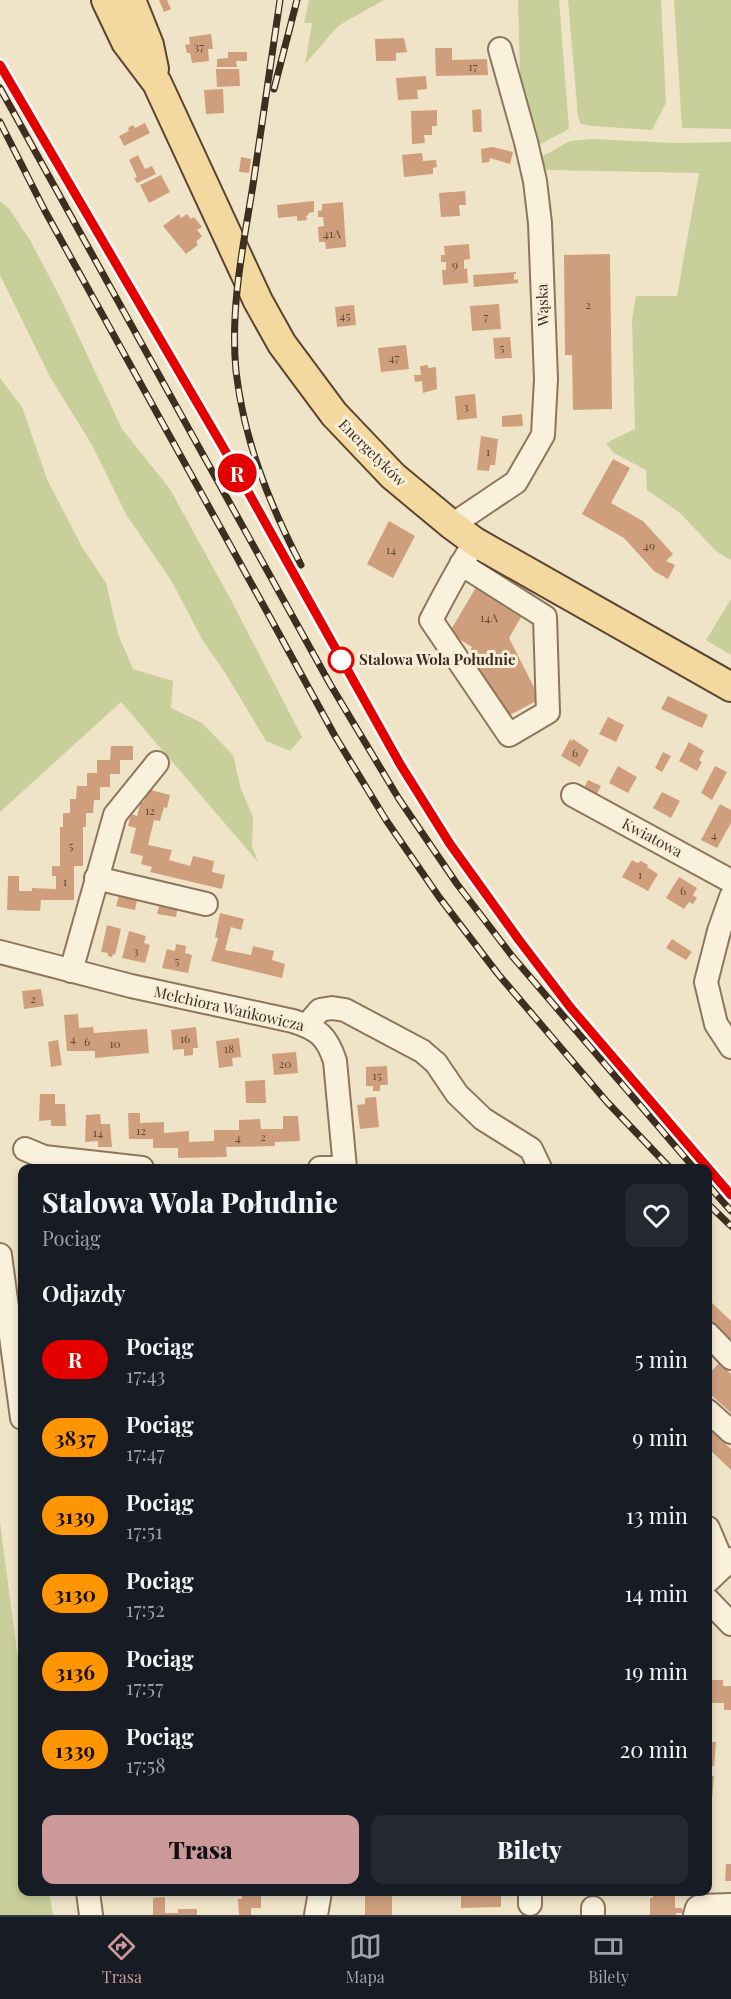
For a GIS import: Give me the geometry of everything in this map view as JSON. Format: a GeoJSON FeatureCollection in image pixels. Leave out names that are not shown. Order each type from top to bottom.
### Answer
{"type":"FeatureCollection","features":[{"type":"Feature","properties":{"kind":"main road","name":"Energetyków"},"geometry":{"type":"LineString","coordinates":[[106,0],[126,42],[158,83]]}},
{"type":"Feature","properties":{"kind":"main road","name":"Energetyków"},"geometry":{"type":"LineString","coordinates":[[131,0],[149,45],[158,83],[258,301],[282,344],[334,414],[393,476],[452,525],[468,553],[731,687]]}},
{"type":"Feature","properties":{"kind":"street","name":"Wąska"},"geometry":{"type":"LineString","coordinates":[[452,525],[516,482],[543,435],[546,379],[540,223],[535,181],[500,49]]}},
{"type":"Feature","properties":{"kind":"street"},"geometry":{"type":"LineString","coordinates":[[468,553],[545,617],[548,712],[508,735],[431,620],[468,553]]}},
{"type":"Feature","properties":{"kind":"street"},"geometry":{"type":"LineString","coordinates":[[71,971],[115,815],[157,763]]}},
{"type":"Feature","properties":{"kind":"street","name":"Kwiatowa"},"geometry":{"type":"LineString","coordinates":[[573,795],[731,881]]}},
{"type":"Feature","properties":{"kind":"street"},"geometry":{"type":"LineString","coordinates":[[96,878],[206,904]]}},
{"type":"Feature","properties":{"kind":"street"},"geometry":{"type":"LineString","coordinates":[[731,897],[719,931],[706,982],[716,1024],[731,1047]]}},
{"type":"Feature","properties":{"kind":"street","name":"Melchiora Wańkowicza"},"geometry":{"type":"LineString","coordinates":[[0,952],[131,987],[293,1021],[316,1030],[331,1047],[335,1061],[345,1164]]}},
{"type":"Feature","properties":{"kind":"street"},"geometry":{"type":"LineString","coordinates":[[307,1025],[320,1010],[332,1008],[345,1010],[422,1052],[436,1063],[457,1094],[483,1119],[531,1149],[538,1164]]}},
{"type":"Feature","properties":{"kind":"street"},"geometry":{"type":"LineString","coordinates":[[25,1149],[44,1157],[89,1164]]}},
{"type":"Feature","properties":{"kind":"street"},"geometry":{"type":"LineString","coordinates":[[0,1255],[18,1388]]}},
{"type":"Feature","properties":{"kind":"street"},"geometry":{"type":"LineString","coordinates":[[712,1339],[731,1358]]}},
{"type":"Feature","properties":{"kind":"street"},"geometry":{"type":"LineString","coordinates":[[712,1415],[731,1432]]}},
{"type":"Feature","properties":{"kind":"street"},"geometry":{"type":"LineString","coordinates":[[712,1541],[721,1569]]}},
{"type":"Feature","properties":{"kind":"street"},"geometry":{"type":"LineString","coordinates":[[712,1604],[731,1624]]}},
{"type":"Feature","properties":{"kind":"street"},"geometry":{"type":"LineString","coordinates":[[89,1896],[91,1915]]}},
{"type":"Feature","properties":{"kind":"street"},"geometry":{"type":"LineString","coordinates":[[315,1915],[319,1896]]}},
{"type":"Feature","properties":{"kind":"street"},"geometry":{"type":"LineString","coordinates":[[695,1915],[700,1906],[731,1905]]}},
{"type":"Feature","properties":{"kind":"green space"},"geometry":{"type":"Polygon","coordinates":[[[309,0],[384,0],[338,26],[305,64],[312,23],[304,23],[309,0]]]}},
{"type":"Feature","properties":{"kind":"green space"},"geometry":{"type":"Polygon","coordinates":[[[518,0],[559,0],[569,129],[535,147],[521,111],[518,0]]]}},
{"type":"Feature","properties":{"kind":"green space"},"geometry":{"type":"Polygon","coordinates":[[[568,0],[661,0],[666,103],[652,130],[581,124],[578,117],[568,0]]]}},
{"type":"Feature","properties":{"kind":"green space"},"geometry":{"type":"Polygon","coordinates":[[[674,0],[731,0],[731,129],[682,128],[674,0]]]}},
{"type":"Feature","properties":{"kind":"green space"},"geometry":{"type":"Polygon","coordinates":[[[593,139],[674,143],[731,142],[731,560],[717,552],[680,513],[647,490],[646,470],[614,453],[606,443],[635,429],[632,320],[636,296],[677,296],[699,173],[546,170],[541,157],[570,141],[593,139]]]}},
{"type":"Feature","properties":{"kind":"green space"},"geometry":{"type":"Polygon","coordinates":[[[0,201],[10,210],[30,240],[60,297],[122,429],[170,489],[232,602],[302,737],[290,751],[266,741],[203,641],[171,580],[127,516],[92,445],[49,375],[0,275],[0,201]]]}},
{"type":"Feature","properties":{"kind":"green space"},"geometry":{"type":"Polygon","coordinates":[[[0,378],[22,407],[47,479],[82,547],[106,583],[118,634],[133,669],[173,681],[171,708],[202,723],[233,755],[241,789],[253,817],[252,846],[258,862],[121,702],[0,812],[0,378]]]}},
{"type":"Feature","properties":{"kind":"green space"},"geometry":{"type":"Polygon","coordinates":[[[731,599],[731,655],[706,640],[731,599]]]}},
{"type":"Feature","properties":{"kind":"green space"},"geometry":{"type":"Polygon","coordinates":[[[0,1522],[18,1659],[18,1896],[50,1896],[53,1915],[0,1915],[0,1522]]]}},
{"type":"Feature","properties":{"kind":"building"},"geometry":{"type":"Polygon","coordinates":[[[159,0],[167,0],[171,9],[164,12],[159,0]]]}},
{"type":"Feature","properties":{"kind":"building"},"geometry":{"type":"Polygon","coordinates":[[[211,34],[213,49],[208,49],[209,61],[192,63],[185,45],[190,44],[189,37],[211,34]]]}},
{"type":"Feature","properties":{"kind":"building"},"geometry":{"type":"Polygon","coordinates":[[[404,38],[407,52],[396,53],[396,61],[376,61],[375,39],[404,38]]]}},
{"type":"Feature","properties":{"kind":"building"},"geometry":{"type":"Polygon","coordinates":[[[435,48],[452,48],[452,60],[487,59],[488,75],[436,76],[435,48]]]}},
{"type":"Feature","properties":{"kind":"building"},"geometry":{"type":"Polygon","coordinates":[[[228,52],[247,52],[247,61],[236,61],[237,67],[217,67],[217,59],[228,58],[228,52]]]}},
{"type":"Feature","properties":{"kind":"building"},"geometry":{"type":"Polygon","coordinates":[[[216,69],[239,69],[240,86],[217,87],[216,69]]]}},
{"type":"Feature","properties":{"kind":"building"},"geometry":{"type":"Polygon","coordinates":[[[426,76],[427,89],[417,90],[418,99],[398,100],[396,78],[426,76]]]}},
{"type":"Feature","properties":{"kind":"building"},"geometry":{"type":"Polygon","coordinates":[[[223,89],[224,113],[206,114],[204,90],[223,89]]]}},
{"type":"Feature","properties":{"kind":"building"},"geometry":{"type":"Polygon","coordinates":[[[481,109],[482,132],[473,132],[472,110],[481,109]]]}},
{"type":"Feature","properties":{"kind":"building"},"geometry":{"type":"Polygon","coordinates":[[[437,110],[437,126],[432,126],[432,135],[424,135],[425,143],[412,144],[411,111],[437,110]]]}},
{"type":"Feature","properties":{"kind":"building"},"geometry":{"type":"Polygon","coordinates":[[[145,123],[150,133],[124,146],[119,136],[129,131],[128,128],[133,125],[135,128],[145,123]]]}},
{"type":"Feature","properties":{"kind":"building"},"geometry":{"type":"Polygon","coordinates":[[[493,147],[513,152],[510,164],[490,158],[489,162],[482,163],[481,149],[493,147]]]}},
{"type":"Feature","properties":{"kind":"building"},"geometry":{"type":"Polygon","coordinates":[[[422,153],[423,161],[436,160],[437,167],[433,168],[433,174],[404,177],[402,155],[422,153]]]}},
{"type":"Feature","properties":{"kind":"building"},"geometry":{"type":"Polygon","coordinates":[[[138,155],[145,169],[152,166],[156,174],[137,183],[134,178],[137,177],[129,160],[138,155]]]}},
{"type":"Feature","properties":{"kind":"building"},"geometry":{"type":"Polygon","coordinates":[[[241,157],[251,159],[249,173],[239,172],[241,157]]]}},
{"type":"Feature","properties":{"kind":"building"},"geometry":{"type":"Polygon","coordinates":[[[161,175],[170,192],[149,203],[140,185],[161,175]]]}},
{"type":"Feature","properties":{"kind":"building"},"geometry":{"type":"Polygon","coordinates":[[[465,191],[466,205],[459,205],[460,216],[441,217],[439,193],[465,191]]]}},
{"type":"Feature","properties":{"kind":"building"},"geometry":{"type":"Polygon","coordinates":[[[314,201],[314,212],[308,213],[307,220],[297,221],[297,216],[278,218],[277,205],[314,201]]]}},
{"type":"Feature","properties":{"kind":"building"},"geometry":{"type":"Polygon","coordinates":[[[343,202],[346,247],[326,249],[325,242],[319,242],[318,227],[324,226],[323,217],[318,217],[318,211],[322,210],[322,204],[343,202]]]}},
{"type":"Feature","properties":{"kind":"building"},"geometry":{"type":"Polygon","coordinates":[[[179,214],[181,218],[187,214],[191,219],[194,217],[202,227],[197,230],[202,236],[196,242],[198,245],[186,254],[163,226],[179,214]]]}},
{"type":"Feature","properties":{"kind":"building"},"geometry":{"type":"Polygon","coordinates":[[[469,244],[470,259],[464,260],[468,283],[443,285],[442,270],[446,270],[446,262],[441,262],[441,255],[445,255],[444,246],[469,244]]]}},
{"type":"Feature","properties":{"kind":"building"},"geometry":{"type":"Polygon","coordinates":[[[610,254],[612,409],[573,410],[572,355],[565,355],[564,255],[610,254]]]}},
{"type":"Feature","properties":{"kind":"building"},"geometry":{"type":"Polygon","coordinates":[[[516,272],[514,280],[518,279],[518,283],[474,287],[473,275],[516,272]]]}},
{"type":"Feature","properties":{"kind":"building"},"geometry":{"type":"Polygon","coordinates":[[[499,304],[501,329],[472,331],[470,306],[499,304]]]}},
{"type":"Feature","properties":{"kind":"building"},"geometry":{"type":"Polygon","coordinates":[[[354,305],[356,325],[337,327],[335,307],[354,305]]]}},
{"type":"Feature","properties":{"kind":"building"},"geometry":{"type":"Polygon","coordinates":[[[510,337],[512,358],[495,359],[493,338],[510,337]]]}},
{"type":"Feature","properties":{"kind":"building"},"geometry":{"type":"Polygon","coordinates":[[[406,345],[409,369],[381,372],[378,348],[406,345]]]}},
{"type":"Feature","properties":{"kind":"building"},"geometry":{"type":"Polygon","coordinates":[[[428,365],[428,368],[436,367],[437,389],[423,393],[422,381],[415,382],[414,375],[421,375],[420,366],[428,365]]]}},
{"type":"Feature","properties":{"kind":"building"},"geometry":{"type":"Polygon","coordinates":[[[475,394],[477,418],[457,420],[455,396],[475,394]]]}},
{"type":"Feature","properties":{"kind":"building"},"geometry":{"type":"Polygon","coordinates":[[[522,414],[523,426],[502,427],[502,416],[522,414]]]}},
{"type":"Feature","properties":{"kind":"building"},"geometry":{"type":"Polygon","coordinates":[[[481,436],[498,439],[495,465],[490,465],[489,471],[477,470],[481,436]]]}},
{"type":"Feature","properties":{"kind":"building"},"geometry":{"type":"Polygon","coordinates":[[[613,459],[630,468],[611,503],[643,521],[673,554],[666,561],[675,565],[668,579],[654,571],[624,538],[582,514],[613,459]]]}},
{"type":"Feature","properties":{"kind":"building"},"geometry":{"type":"Polygon","coordinates":[[[389,521],[415,536],[393,578],[367,564],[389,521]]]}},
{"type":"Feature","properties":{"kind":"building"},"geometry":{"type":"Polygon","coordinates":[[[478,584],[524,612],[509,638],[540,699],[504,718],[470,651],[472,647],[449,633],[478,584]]]}},
{"type":"Feature","properties":{"kind":"building"},"geometry":{"type":"Polygon","coordinates":[[[668,696],[708,715],[702,728],[661,709],[668,696]]]}},
{"type":"Feature","properties":{"kind":"building"},"geometry":{"type":"Polygon","coordinates":[[[608,717],[624,725],[616,742],[599,734],[608,717]]]}},
{"type":"Feature","properties":{"kind":"building"},"geometry":{"type":"Polygon","coordinates":[[[570,739],[589,750],[580,767],[561,756],[570,739]]]}},
{"type":"Feature","properties":{"kind":"building"},"geometry":{"type":"Polygon","coordinates":[[[689,742],[704,751],[697,771],[679,761],[689,742]]]}},
{"type":"Feature","properties":{"kind":"building"},"geometry":{"type":"Polygon","coordinates":[[[111,746],[133,746],[133,760],[120,760],[120,774],[110,774],[110,787],[100,787],[100,800],[94,800],[93,813],[86,813],[86,827],[83,827],[83,866],[74,866],[74,900],[41,900],[40,911],[7,910],[8,876],[19,876],[19,891],[32,891],[32,888],[56,889],[56,876],[52,876],[52,866],[60,866],[60,827],[63,827],[63,813],[70,813],[70,799],[76,799],[77,786],[87,786],[87,773],[97,773],[97,760],[110,760],[111,746]]]}},
{"type":"Feature","properties":{"kind":"building"},"geometry":{"type":"Polygon","coordinates":[[[663,752],[671,756],[662,772],[655,768],[663,752]]]}},
{"type":"Feature","properties":{"kind":"building"},"geometry":{"type":"Polygon","coordinates":[[[618,766],[637,777],[628,793],[609,783],[618,766]]]}},
{"type":"Feature","properties":{"kind":"building"},"geometry":{"type":"Polygon","coordinates":[[[715,766],[727,772],[712,800],[701,793],[715,766]]]}},
{"type":"Feature","properties":{"kind":"building"},"geometry":{"type":"Polygon","coordinates":[[[588,780],[601,786],[593,801],[581,794],[588,780]]]}},
{"type":"Feature","properties":{"kind":"building"},"geometry":{"type":"Polygon","coordinates":[[[147,789],[170,795],[167,808],[164,807],[160,821],[154,820],[148,845],[172,850],[169,860],[190,866],[193,856],[214,861],[212,872],[225,875],[222,889],[150,872],[152,867],[141,864],[143,856],[130,853],[136,828],[128,826],[131,814],[137,816],[147,789]]]}},
{"type":"Feature","properties":{"kind":"building"},"geometry":{"type":"Polygon","coordinates":[[[662,792],[680,801],[671,818],[653,808],[662,792]]]}},
{"type":"Feature","properties":{"kind":"building"},"geometry":{"type":"Polygon","coordinates":[[[720,804],[731,810],[731,823],[717,848],[701,840],[720,804]]]}},
{"type":"Feature","properties":{"kind":"building"},"geometry":{"type":"Polygon","coordinates":[[[632,860],[637,863],[641,861],[658,874],[648,891],[622,877],[632,860]]]}},
{"type":"Feature","properties":{"kind":"building"},"geometry":{"type":"Polygon","coordinates":[[[679,877],[697,888],[693,895],[697,898],[693,904],[689,902],[684,909],[666,898],[679,877]]]}},
{"type":"Feature","properties":{"kind":"building"},"geometry":{"type":"Polygon","coordinates":[[[120,892],[138,896],[135,910],[116,906],[120,892]]]}},
{"type":"Feature","properties":{"kind":"building"},"geometry":{"type":"Polygon","coordinates":[[[160,903],[178,906],[176,917],[157,914],[160,903]]]}},
{"type":"Feature","properties":{"kind":"building"},"geometry":{"type":"Polygon","coordinates":[[[220,913],[244,919],[241,930],[231,927],[225,950],[251,955],[253,946],[274,951],[272,960],[285,964],[282,978],[211,961],[218,938],[215,937],[220,913]]]}},
{"type":"Feature","properties":{"kind":"building"},"geometry":{"type":"Polygon","coordinates":[[[107,925],[121,929],[115,955],[113,954],[112,957],[108,956],[108,953],[101,952],[107,925]]]}},
{"type":"Feature","properties":{"kind":"building"},"geometry":{"type":"Polygon","coordinates":[[[129,931],[146,936],[144,943],[150,945],[145,963],[122,958],[129,931]]]}},
{"type":"Feature","properties":{"kind":"building"},"geometry":{"type":"Polygon","coordinates":[[[672,939],[692,952],[686,960],[666,948],[672,939]]]}},
{"type":"Feature","properties":{"kind":"building"},"geometry":{"type":"Polygon","coordinates":[[[176,944],[186,946],[185,953],[192,955],[188,973],[162,968],[167,949],[175,951],[176,944]]]}},
{"type":"Feature","properties":{"kind":"building"},"geometry":{"type":"Polygon","coordinates":[[[41,989],[44,1006],[24,1009],[22,991],[41,989]]]}},
{"type":"Feature","properties":{"kind":"building"},"geometry":{"type":"Polygon","coordinates":[[[78,1014],[79,1028],[93,1027],[94,1033],[147,1029],[149,1053],[95,1058],[95,1051],[67,1051],[64,1015],[78,1014]]]}},
{"type":"Feature","properties":{"kind":"building"},"geometry":{"type":"Polygon","coordinates":[[[196,1027],[198,1048],[193,1048],[193,1055],[184,1056],[184,1049],[173,1050],[171,1030],[196,1027]]]}},
{"type":"Feature","properties":{"kind":"building"},"geometry":{"type":"Polygon","coordinates":[[[239,1038],[241,1057],[232,1058],[233,1066],[219,1068],[216,1041],[239,1038]]]}},
{"type":"Feature","properties":{"kind":"building"},"geometry":{"type":"Polygon","coordinates":[[[58,1040],[62,1065],[51,1067],[48,1042],[58,1040]]]}},
{"type":"Feature","properties":{"kind":"building"},"geometry":{"type":"Polygon","coordinates":[[[296,1052],[298,1073],[274,1075],[272,1054],[296,1052]]]}},
{"type":"Feature","properties":{"kind":"building"},"geometry":{"type":"Polygon","coordinates":[[[387,1066],[388,1085],[380,1085],[380,1091],[373,1091],[373,1086],[366,1086],[366,1067],[387,1066]]]}},
{"type":"Feature","properties":{"kind":"building"},"geometry":{"type":"Polygon","coordinates":[[[265,1080],[266,1103],[246,1103],[245,1081],[265,1080]]]}},
{"type":"Feature","properties":{"kind":"building"},"geometry":{"type":"Polygon","coordinates":[[[40,1094],[55,1094],[55,1104],[65,1104],[66,1126],[51,1126],[51,1120],[39,1121],[40,1094]]]}},
{"type":"Feature","properties":{"kind":"building"},"geometry":{"type":"Polygon","coordinates":[[[376,1097],[379,1127],[360,1129],[357,1105],[365,1104],[365,1098],[376,1097]]]}},
{"type":"Feature","properties":{"kind":"building"},"geometry":{"type":"Polygon","coordinates":[[[128,1113],[140,1113],[140,1123],[164,1122],[164,1133],[189,1131],[189,1142],[214,1141],[214,1130],[239,1130],[239,1120],[260,1119],[261,1129],[283,1129],[283,1116],[298,1116],[300,1141],[275,1142],[275,1146],[226,1147],[227,1157],[178,1158],[178,1148],[153,1148],[153,1139],[129,1139],[128,1113]]]}},
{"type":"Feature","properties":{"kind":"building"},"geometry":{"type":"Polygon","coordinates":[[[100,1114],[101,1124],[110,1124],[112,1147],[98,1147],[98,1141],[85,1142],[86,1115],[100,1114]]]}},
{"type":"Feature","properties":{"kind":"building"},"geometry":{"type":"Polygon","coordinates":[[[712,1303],[731,1321],[731,1341],[712,1324],[712,1303]]]}},
{"type":"Feature","properties":{"kind":"building"},"geometry":{"type":"Polygon","coordinates":[[[719,1363],[731,1374],[731,1413],[712,1396],[712,1371],[719,1363]]]}},
{"type":"Feature","properties":{"kind":"building"},"geometry":{"type":"Polygon","coordinates":[[[712,1432],[731,1449],[731,1470],[712,1452],[712,1432]]]}},
{"type":"Feature","properties":{"kind":"building"},"geometry":{"type":"Polygon","coordinates":[[[712,1680],[723,1680],[723,1686],[731,1686],[731,1710],[724,1710],[724,1703],[712,1703],[712,1680]]]}},
{"type":"Feature","properties":{"kind":"building"},"geometry":{"type":"Polygon","coordinates":[[[712,1742],[716,1742],[714,1766],[712,1766],[712,1742]]]}},
{"type":"Feature","properties":{"kind":"building"},"geometry":{"type":"Polygon","coordinates":[[[712,1776],[714,1776],[712,1800],[712,1776]]]}},
{"type":"Feature","properties":{"kind":"building"},"geometry":{"type":"Polygon","coordinates":[[[726,1864],[731,1864],[731,1881],[725,1881],[726,1864]]]}},
{"type":"Feature","properties":{"kind":"building"},"geometry":{"type":"Polygon","coordinates":[[[242,1896],[261,1896],[261,1908],[251,1908],[251,1915],[239,1915],[238,1899],[242,1899],[242,1896]]]}},
{"type":"Feature","properties":{"kind":"building"},"geometry":{"type":"Polygon","coordinates":[[[365,1896],[392,1896],[392,1915],[365,1915],[365,1896]]]}},
{"type":"Feature","properties":{"kind":"building"},"geometry":{"type":"Polygon","coordinates":[[[461,1896],[501,1896],[501,1907],[461,1908],[461,1896]]]}},
{"type":"Feature","properties":{"kind":"building"},"geometry":{"type":"Polygon","coordinates":[[[653,1896],[675,1896],[675,1908],[682,1908],[683,1913],[650,1915],[650,1898],[653,1898],[653,1896]]]}},
{"type":"Feature","properties":{"kind":"building"},"geometry":{"type":"Polygon","coordinates":[[[165,1897],[165,1913],[178,1913],[178,1909],[197,1909],[197,1915],[153,1915],[153,1898],[165,1897]]]}},
{"type":"Feature","properties":{"kind":"railway"},"geometry":{"type":"LineString","coordinates":[[280,0],[238,278],[235,347],[240,397],[252,447],[268,495],[301,565]]}},
{"type":"Feature","properties":{"kind":"railway"},"geometry":{"type":"LineString","coordinates":[[274,89],[297,0]]}},
{"type":"Feature","properties":{"kind":"railway"},"geometry":{"type":"LineString","coordinates":[[0,65],[223,447],[400,763],[451,844],[510,928],[570,1007],[705,1164]]}},
{"type":"Feature","properties":{"kind":"railway"},"geometry":{"type":"LineString","coordinates":[[0,88],[330,684],[399,799],[457,884],[512,956],[691,1164]]}},
{"type":"Feature","properties":{"kind":"railway"},"geometry":{"type":"LineString","coordinates":[[0,122],[45,211],[335,736],[386,820],[439,897],[498,974],[607,1102],[666,1164]]}},
{"type":"Feature","properties":{"kind":"railway"},"geometry":{"type":"LineString","coordinates":[[712,1172],[731,1194]]}},
{"type":"Feature","properties":{"kind":"railway"},"geometry":{"type":"LineString","coordinates":[[712,1190],[731,1211]]}},
{"type":"Feature","properties":{"kind":"railway"},"geometry":{"type":"LineString","coordinates":[[712,1208],[731,1226]]}},
{"type":"Feature","properties":{"kind":"train","name":"R"},"geometry":{"type":"LineString","coordinates":[[0,65],[223,447],[400,764],[450,844],[570,1007],[704,1164]]}},
{"type":"Feature","properties":{"kind":"train","name":"R"},"geometry":{"type":"LineString","coordinates":[[712,1173],[731,1195]]}},
{"type":"Feature","properties":{"kind":"place","name":"Stalowa Wola Południe"},"geometry":{"type":"Point","coordinates":[341,660]}}]}
